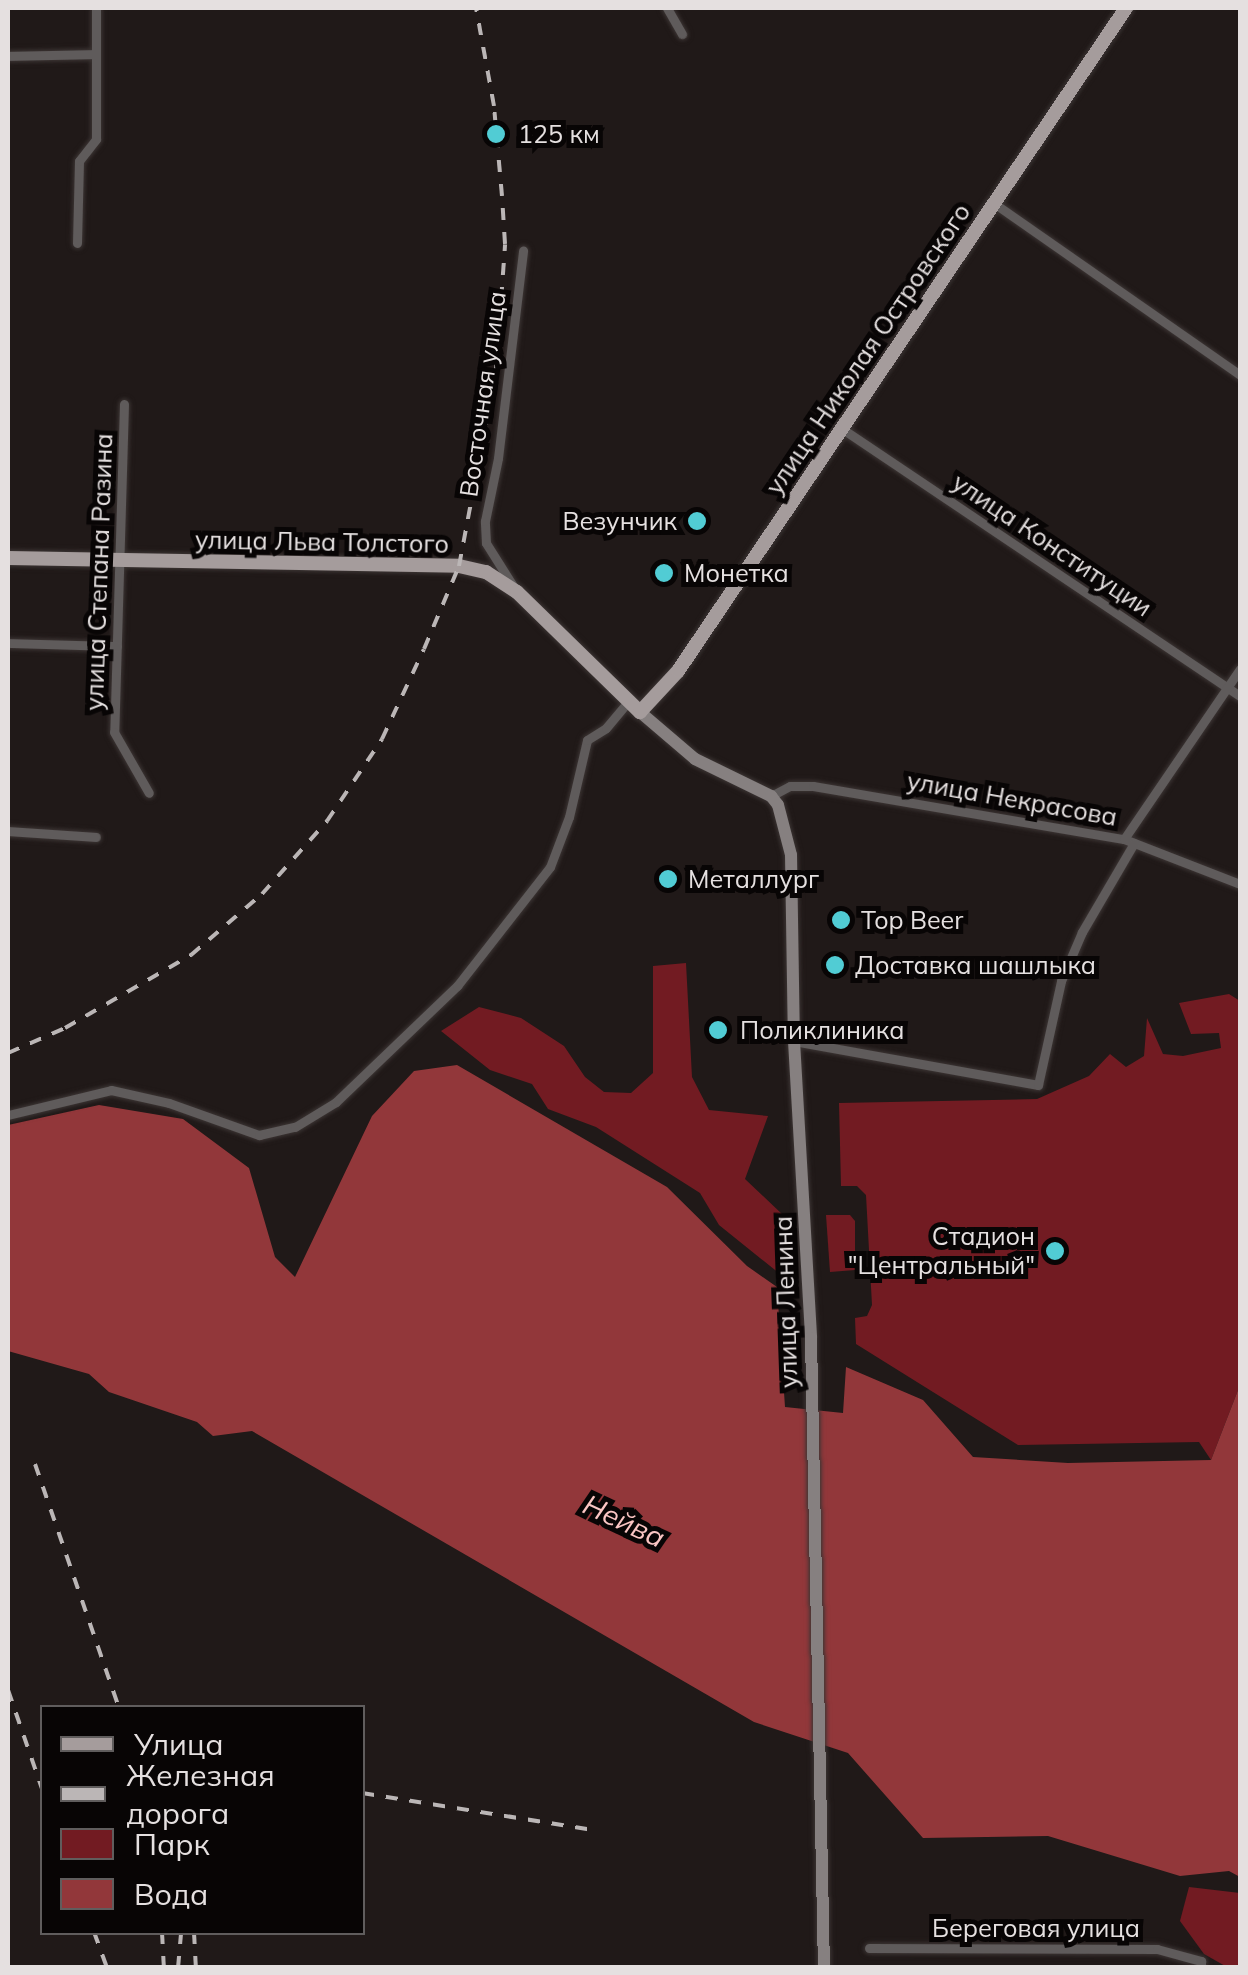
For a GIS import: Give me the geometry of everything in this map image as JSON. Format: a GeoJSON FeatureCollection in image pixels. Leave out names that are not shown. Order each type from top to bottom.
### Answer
{"type":"FeatureCollection","features":[{"type":"Feature","properties":{"kind":"main road","name":"улица Николая Островского"},"geometry":{"type":"LineString","coordinates":[[634,707],[678,670],[1126,8]]}},
{"type":"Feature","properties":{"kind":"main road","name":"улица Льва Толстого"},"geometry":{"type":"LineString","coordinates":[[8,558],[459,566],[486,572],[517,592],[634,707]]}},
{"type":"Feature","properties":{"kind":"main road"},"geometry":{"type":"LineString","coordinates":[[634,707],[694,758],[771,796]]}},
{"type":"Feature","properties":{"kind":"main road","name":"улица Ленина"},"geometry":{"type":"LineString","coordinates":[[771,796],[778,805],[790,854],[794,1041],[811,1338],[824,1968]]}},
{"type":"Feature","properties":{"kind":"street"},"geometry":{"type":"LineString","coordinates":[[77,242],[78,160],[96,139],[96,8]]}},
{"type":"Feature","properties":{"kind":"street"},"geometry":{"type":"LineString","coordinates":[[667,8],[682,34]]}},
{"type":"Feature","properties":{"kind":"street"},"geometry":{"type":"LineString","coordinates":[[8,56],[96,54]]}},
{"type":"Feature","properties":{"kind":"street"},"geometry":{"type":"LineString","coordinates":[[994,204],[1240,375]]}},
{"type":"Feature","properties":{"kind":"street","name":"Восточная улица"},"geometry":{"type":"LineString","coordinates":[[517,592],[486,543],[485,521],[498,458],[524,252]]}},
{"type":"Feature","properties":{"kind":"street","name":"улица Степана Разина"},"geometry":{"type":"LineString","coordinates":[[124,404],[114,732],[148,793]]}},
{"type":"Feature","properties":{"kind":"street","name":"улица Конституции"},"geometry":{"type":"LineString","coordinates":[[840,428],[1240,696]]}},
{"type":"Feature","properties":{"kind":"street"},"geometry":{"type":"LineString","coordinates":[[8,643],[117,646]]}},
{"type":"Feature","properties":{"kind":"street"},"geometry":{"type":"LineString","coordinates":[[794,1041],[1038,1084],[1061,981],[1082,932],[1129,841],[1240,669]]}},
{"type":"Feature","properties":{"kind":"street"},"geometry":{"type":"LineString","coordinates":[[8,1116],[111,1090],[169,1103],[260,1136],[295,1127],[336,1102],[456,986],[550,867],[569,817],[587,740],[634,707]]}},
{"type":"Feature","properties":{"kind":"street","name":"улица Некрасова"},"geometry":{"type":"LineString","coordinates":[[771,796],[790,786],[813,786],[1129,841],[1240,884]]}},
{"type":"Feature","properties":{"kind":"street"},"geometry":{"type":"LineString","coordinates":[[8,831],[96,837]]}},
{"type":"Feature","properties":{"kind":"street","name":"Береговая улица"},"geometry":{"type":"LineString","coordinates":[[869,1948],[1157,1949],[1201,1964]]}},
{"type":"Feature","properties":{"kind":"green space"},"geometry":{"type":"Polygon","coordinates":[[[686,963],[692,1077],[709,1110],[768,1116],[745,1179],[783,1215],[785,1278],[719,1225],[700,1193],[596,1127],[548,1109],[532,1084],[490,1070],[441,1031],[479,1007],[521,1018],[564,1046],[585,1077],[604,1092],[631,1093],[653,1073],[653,966],[686,963]]]}},
{"type":"Feature","properties":{"kind":"green space","name":"Стадион \"Центральный\""},"geometry":{"type":"Polygon","coordinates":[[[1229,994],[1240,1001],[1240,1385],[1211,1460],[1199,1442],[1018,1445],[856,1344],[855,1318],[867,1316],[872,1305],[866,1195],[857,1186],[841,1186],[839,1103],[1037,1099],[1089,1076],[1110,1054],[1126,1067],[1144,1056],[1147,1018],[1163,1054],[1183,1056],[1221,1048],[1219,1033],[1191,1034],[1179,1003],[1229,994]]]}},
{"type":"Feature","properties":{"kind":"green space"},"geometry":{"type":"Polygon","coordinates":[[[826,1215],[850,1215],[855,1221],[855,1270],[830,1272],[826,1215]]]}},
{"type":"Feature","properties":{"kind":"green space"},"geometry":{"type":"Polygon","coordinates":[[[1189,1887],[1240,1893],[1240,1967],[1227,1967],[1204,1954],[1180,1921],[1189,1887]]]}},
{"type":"Feature","properties":{"kind":"water","name":"Нейва"},"geometry":{"type":"Polygon","coordinates":[[[457,1065],[667,1187],[747,1266],[777,1287],[785,1407],[843,1413],[846,1367],[923,1400],[973,1457],[1068,1463],[1211,1460],[1240,1385],[1240,1877],[1229,1871],[1180,1876],[1048,1836],[923,1838],[848,1753],[754,1722],[252,1431],[213,1436],[197,1422],[109,1392],[89,1374],[8,1351],[8,1125],[99,1105],[183,1119],[249,1168],[275,1257],[295,1277],[372,1116],[414,1071],[457,1065]]]}},
{"type":"Feature","properties":{"kind":"railway"},"geometry":{"type":"LineString","coordinates":[[8,1053],[65,1028],[191,955],[262,894],[327,821],[382,739],[424,649],[459,566],[496,371],[505,244],[494,106],[476,8]]}},
{"type":"Feature","properties":{"kind":"railway"},"geometry":{"type":"LineString","coordinates":[[35,1464],[118,1705]]}},
{"type":"Feature","properties":{"kind":"railway"},"geometry":{"type":"LineString","coordinates":[[8,1690],[40,1783]]}},
{"type":"Feature","properties":{"kind":"railway"},"geometry":{"type":"LineString","coordinates":[[365,1793],[593,1830]]}},
{"type":"Feature","properties":{"kind":"railway"},"geometry":{"type":"LineString","coordinates":[[95,1935],[107,1968]]}},
{"type":"Feature","properties":{"kind":"railway"},"geometry":{"type":"LineString","coordinates":[[162,1935],[164,1968]]}},
{"type":"Feature","properties":{"kind":"railway"},"geometry":{"type":"LineString","coordinates":[[178,1968],[181,1935]]}},
{"type":"Feature","properties":{"kind":"railway"},"geometry":{"type":"LineString","coordinates":[[194,1935],[196,1968]]}},
{"type":"Feature","properties":{"kind":"place","name":"125 км"},"geometry":{"type":"Point","coordinates":[496,134]}},
{"type":"Feature","properties":{"kind":"place","name":"Везунчик"},"geometry":{"type":"Point","coordinates":[697,521]}},
{"type":"Feature","properties":{"kind":"place","name":"Монетка"},"geometry":{"type":"Point","coordinates":[664,573]}},
{"type":"Feature","properties":{"kind":"place","name":"Металлург"},"geometry":{"type":"Point","coordinates":[668,879]}},
{"type":"Feature","properties":{"kind":"place","name":"Top Beer"},"geometry":{"type":"Point","coordinates":[841,920]}},
{"type":"Feature","properties":{"kind":"place","name":"Доставка шашлыка"},"geometry":{"type":"Point","coordinates":[835,965]}},
{"type":"Feature","properties":{"kind":"place","name":"Поликлиника"},"geometry":{"type":"Point","coordinates":[718,1030]}},
{"type":"Feature","properties":{"kind":"place","name":"Стадион \"Центральный\""},"geometry":{"type":"Point","coordinates":[1055,1251]}}]}
